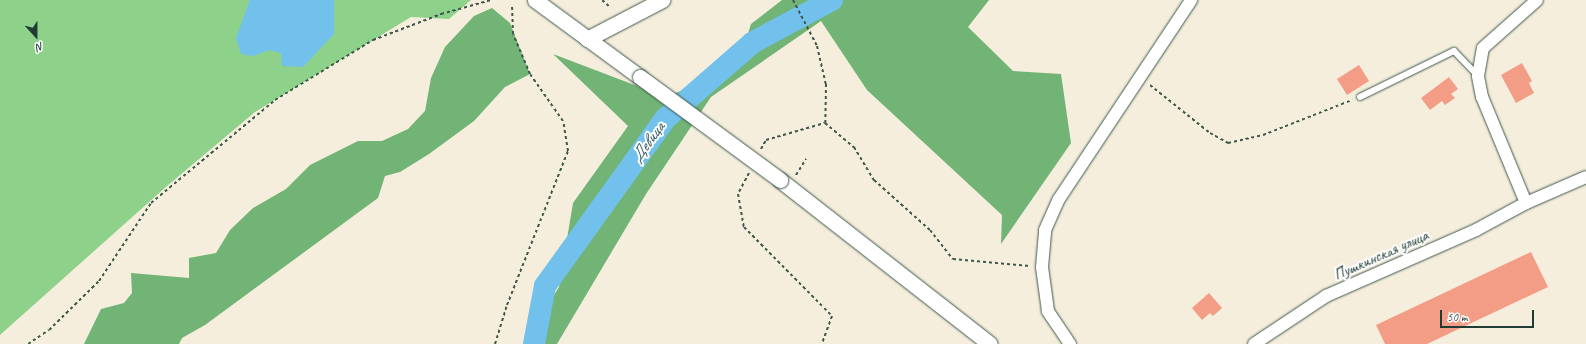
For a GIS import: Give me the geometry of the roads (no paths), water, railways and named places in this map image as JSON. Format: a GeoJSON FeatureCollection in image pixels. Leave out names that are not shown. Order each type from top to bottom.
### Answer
{"type":"FeatureCollection","features":[{"type":"Feature","properties":{"kind":"street"},"geometry":{"type":"LineString","coordinates":[[535,0],[640,77],[787,179],[990,344]]}},
{"type":"Feature","properties":{"kind":"street"},"geometry":{"type":"LineString","coordinates":[[587,39],[662,0]]}},
{"type":"Feature","properties":{"kind":"street"},"geometry":{"type":"LineString","coordinates":[[1070,344],[1048,311],[1042,268],[1045,230],[1059,198],[1191,0]]}},
{"type":"Feature","properties":{"kind":"street"},"geometry":{"type":"LineString","coordinates":[[1526,203],[1482,97],[1478,76],[1483,48],[1537,0]]}},
{"type":"Feature","properties":{"kind":"street","name":"Пушкинская улица"},"geometry":{"type":"LineString","coordinates":[[1254,344],[1326,296],[1476,230],[1526,203],[1586,177]]}},
{"type":"Feature","properties":{"kind":"lane"},"geometry":{"type":"LineString","coordinates":[[1360,97],[1454,51],[1478,76]]}},
{"type":"Feature","properties":{"kind":"water"},"geometry":{"type":"Polygon","coordinates":[[[250,0],[334,0],[334,34],[303,67],[282,66],[281,53],[269,50],[253,56],[241,54],[236,38],[250,0]]]}},
{"type":"Feature","properties":{"kind":"waterway","name":"Девица"},"geometry":{"type":"LineString","coordinates":[[534,344],[545,286],[665,119],[752,43],[832,0]]}}]}
